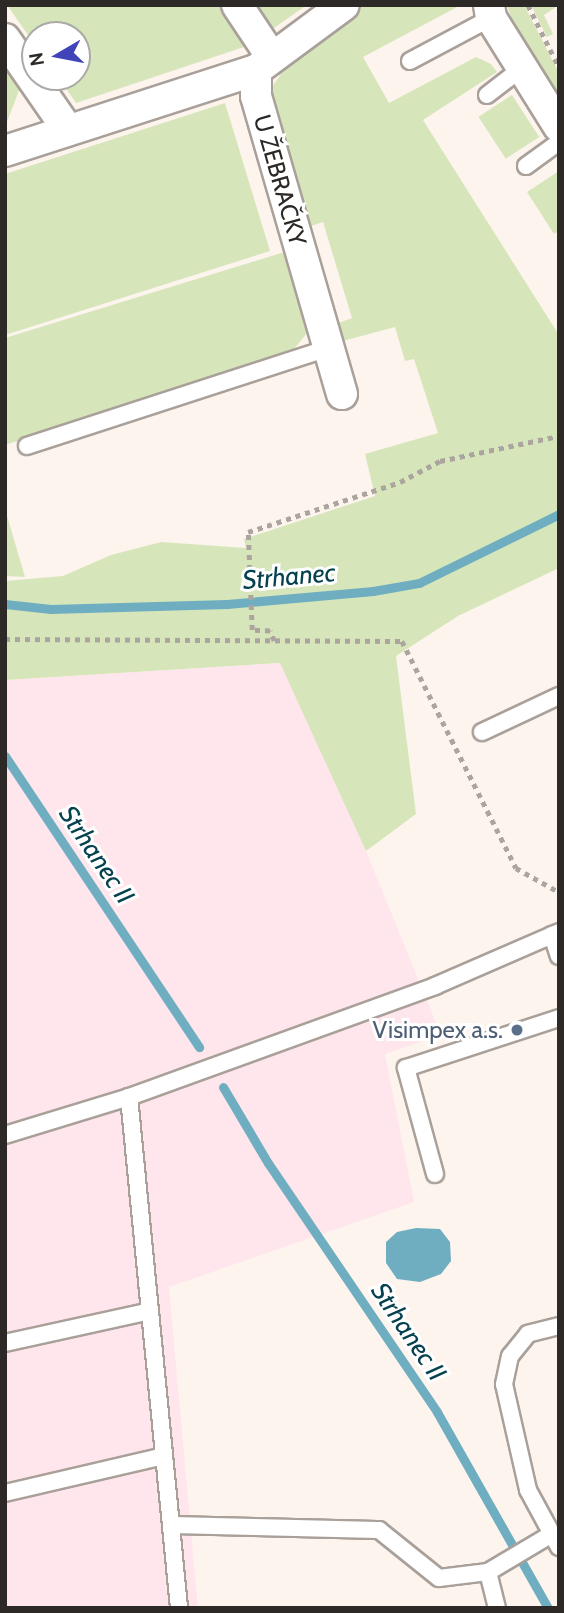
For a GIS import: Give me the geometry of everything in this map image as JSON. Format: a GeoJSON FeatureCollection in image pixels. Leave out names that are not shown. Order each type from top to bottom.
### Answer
{"type":"FeatureCollection","features":[{"type":"Feature","properties":{"kind":"street"},"geometry":{"type":"LineString","coordinates":[[237,5],[263,63]]}},
{"type":"Feature","properties":{"kind":"street"},"geometry":{"type":"LineString","coordinates":[[5,151],[263,63],[344,5]]}},
{"type":"Feature","properties":{"kind":"street"},"geometry":{"type":"LineString","coordinates":[[490,12],[559,127]]}},
{"type":"Feature","properties":{"kind":"street"},"geometry":{"type":"LineString","coordinates":[[5,39],[68,130]]}},
{"type":"Feature","properties":{"kind":"street","name":"U ŽEBRAČKY"},"geometry":{"type":"LineString","coordinates":[[263,63],[256,96],[342,394]]}},
{"type":"Feature","properties":{"kind":"lane"},"geometry":{"type":"LineString","coordinates":[[410,61],[490,12]]}},
{"type":"Feature","properties":{"kind":"lane"},"geometry":{"type":"LineString","coordinates":[[487,95],[522,68]]}},
{"type":"Feature","properties":{"kind":"lane"},"geometry":{"type":"LineString","coordinates":[[526,166],[559,142]]}},
{"type":"Feature","properties":{"kind":"lane"},"geometry":{"type":"LineString","coordinates":[[27,446],[328,348]]}},
{"type":"Feature","properties":{"kind":"lane"},"geometry":{"type":"LineString","coordinates":[[482,732],[559,696]]}},
{"type":"Feature","properties":{"kind":"lane"},"geometry":{"type":"LineString","coordinates":[[5,1135],[130,1097],[435,986],[556,933],[559,956]]}},
{"type":"Feature","properties":{"kind":"lane"},"geometry":{"type":"LineString","coordinates":[[435,1174],[406,1068],[559,1018]]}},
{"type":"Feature","properties":{"kind":"lane"},"geometry":{"type":"LineString","coordinates":[[130,1097],[179,1608]]}},
{"type":"Feature","properties":{"kind":"lane"},"geometry":{"type":"LineString","coordinates":[[5,1343],[150,1311]]}},
{"type":"Feature","properties":{"kind":"lane"},"geometry":{"type":"LineString","coordinates":[[171,1525],[379,1530],[439,1578],[495,1568],[530,1547],[555,1541],[528,1490],[504,1384],[510,1356],[528,1334],[559,1326]]}},
{"type":"Feature","properties":{"kind":"lane"},"geometry":{"type":"LineString","coordinates":[[5,1493],[164,1456]]}},
{"type":"Feature","properties":{"kind":"lane"},"geometry":{"type":"LineString","coordinates":[[495,1568],[497,1608]]}},
{"type":"Feature","properties":{"kind":"path"},"geometry":{"type":"LineString","coordinates":[[528,5],[559,66]]}},
{"type":"Feature","properties":{"kind":"path"},"geometry":{"type":"LineString","coordinates":[[274,641],[270,631],[251,630],[248,532],[400,482],[440,461],[559,436]]}},
{"type":"Feature","properties":{"kind":"path"},"geometry":{"type":"LineString","coordinates":[[5,639],[62,636],[402,641],[516,868],[559,892]]}},
{"type":"Feature","properties":{"kind":"shaded area"},"geometry":{"type":"Polygon","coordinates":[[[281,663],[366,851],[441,1035],[385,1054],[414,1202],[169,1287],[198,1608],[5,1608],[5,680],[281,663]]]}},
{"type":"Feature","properties":{"kind":"green space"},"geometry":{"type":"Polygon","coordinates":[[[7,5],[226,5],[253,44],[76,103],[68,91],[91,91],[91,21],[21,21],[21,25],[7,5]]]}},
{"type":"Feature","properties":{"kind":"green space"},"geometry":{"type":"Polygon","coordinates":[[[253,5],[307,5],[271,30],[253,5]]]}},
{"type":"Feature","properties":{"kind":"green space"},"geometry":{"type":"Polygon","coordinates":[[[364,5],[461,5],[363,57],[389,103],[476,57],[491,64],[497,72],[423,120],[559,335],[559,568],[458,616],[396,656],[416,814],[366,851],[280,663],[5,680],[5,581],[63,576],[111,555],[161,542],[246,548],[244,539],[375,496],[365,454],[438,433],[414,359],[405,361],[395,327],[339,342],[333,325],[352,318],[323,222],[305,228],[268,93],[295,53],[364,5]]]}},
{"type":"Feature","properties":{"kind":"green space"},"geometry":{"type":"Polygon","coordinates":[[[507,5],[524,5],[559,73],[559,100],[515,28],[507,5]]]}},
{"type":"Feature","properties":{"kind":"green space"},"geometry":{"type":"Polygon","coordinates":[[[531,5],[559,5],[544,15],[553,34],[547,37],[531,5]]]}},
{"type":"Feature","properties":{"kind":"green space"},"geometry":{"type":"Polygon","coordinates":[[[5,67],[20,88],[5,127],[5,67]]]}},
{"type":"Feature","properties":{"kind":"green space"},"geometry":{"type":"Polygon","coordinates":[[[512,95],[539,137],[506,159],[478,117],[512,95]]]}},
{"type":"Feature","properties":{"kind":"green space"},"geometry":{"type":"Polygon","coordinates":[[[225,103],[270,251],[5,335],[5,174],[225,103]]]}},
{"type":"Feature","properties":{"kind":"green space"},"geometry":{"type":"Polygon","coordinates":[[[559,171],[559,231],[554,234],[527,192],[559,171]]]}},
{"type":"Feature","properties":{"kind":"green space"},"geometry":{"type":"Polygon","coordinates":[[[291,250],[313,326],[293,350],[5,445],[5,338],[291,250]]]}},
{"type":"Feature","properties":{"kind":"green space"},"geometry":{"type":"Polygon","coordinates":[[[5,509],[25,577],[5,576],[5,509]]]}},
{"type":"Feature","properties":{"kind":"water"},"geometry":{"type":"Polygon","coordinates":[[[416,1228],[440,1229],[450,1242],[451,1261],[441,1274],[420,1282],[397,1279],[386,1263],[386,1242],[397,1232],[416,1228]]]}},
{"type":"Feature","properties":{"kind":"waterway","name":"Strhanec"},"geometry":{"type":"LineString","coordinates":[[5,604],[51,609],[227,604],[373,591],[419,583],[559,514]]}},
{"type":"Feature","properties":{"kind":"waterway","name":"Strhanec II"},"geometry":{"type":"LineString","coordinates":[[5,756],[199,1047]]}},
{"type":"Feature","properties":{"kind":"waterway","name":"Strhanec II"},"geometry":{"type":"LineString","coordinates":[[223,1087],[268,1163],[437,1412],[548,1608]]}},
{"type":"Feature","properties":{"kind":"place","name":"Visimpex a.s."},"geometry":{"type":"Point","coordinates":[517,1030]}}]}
